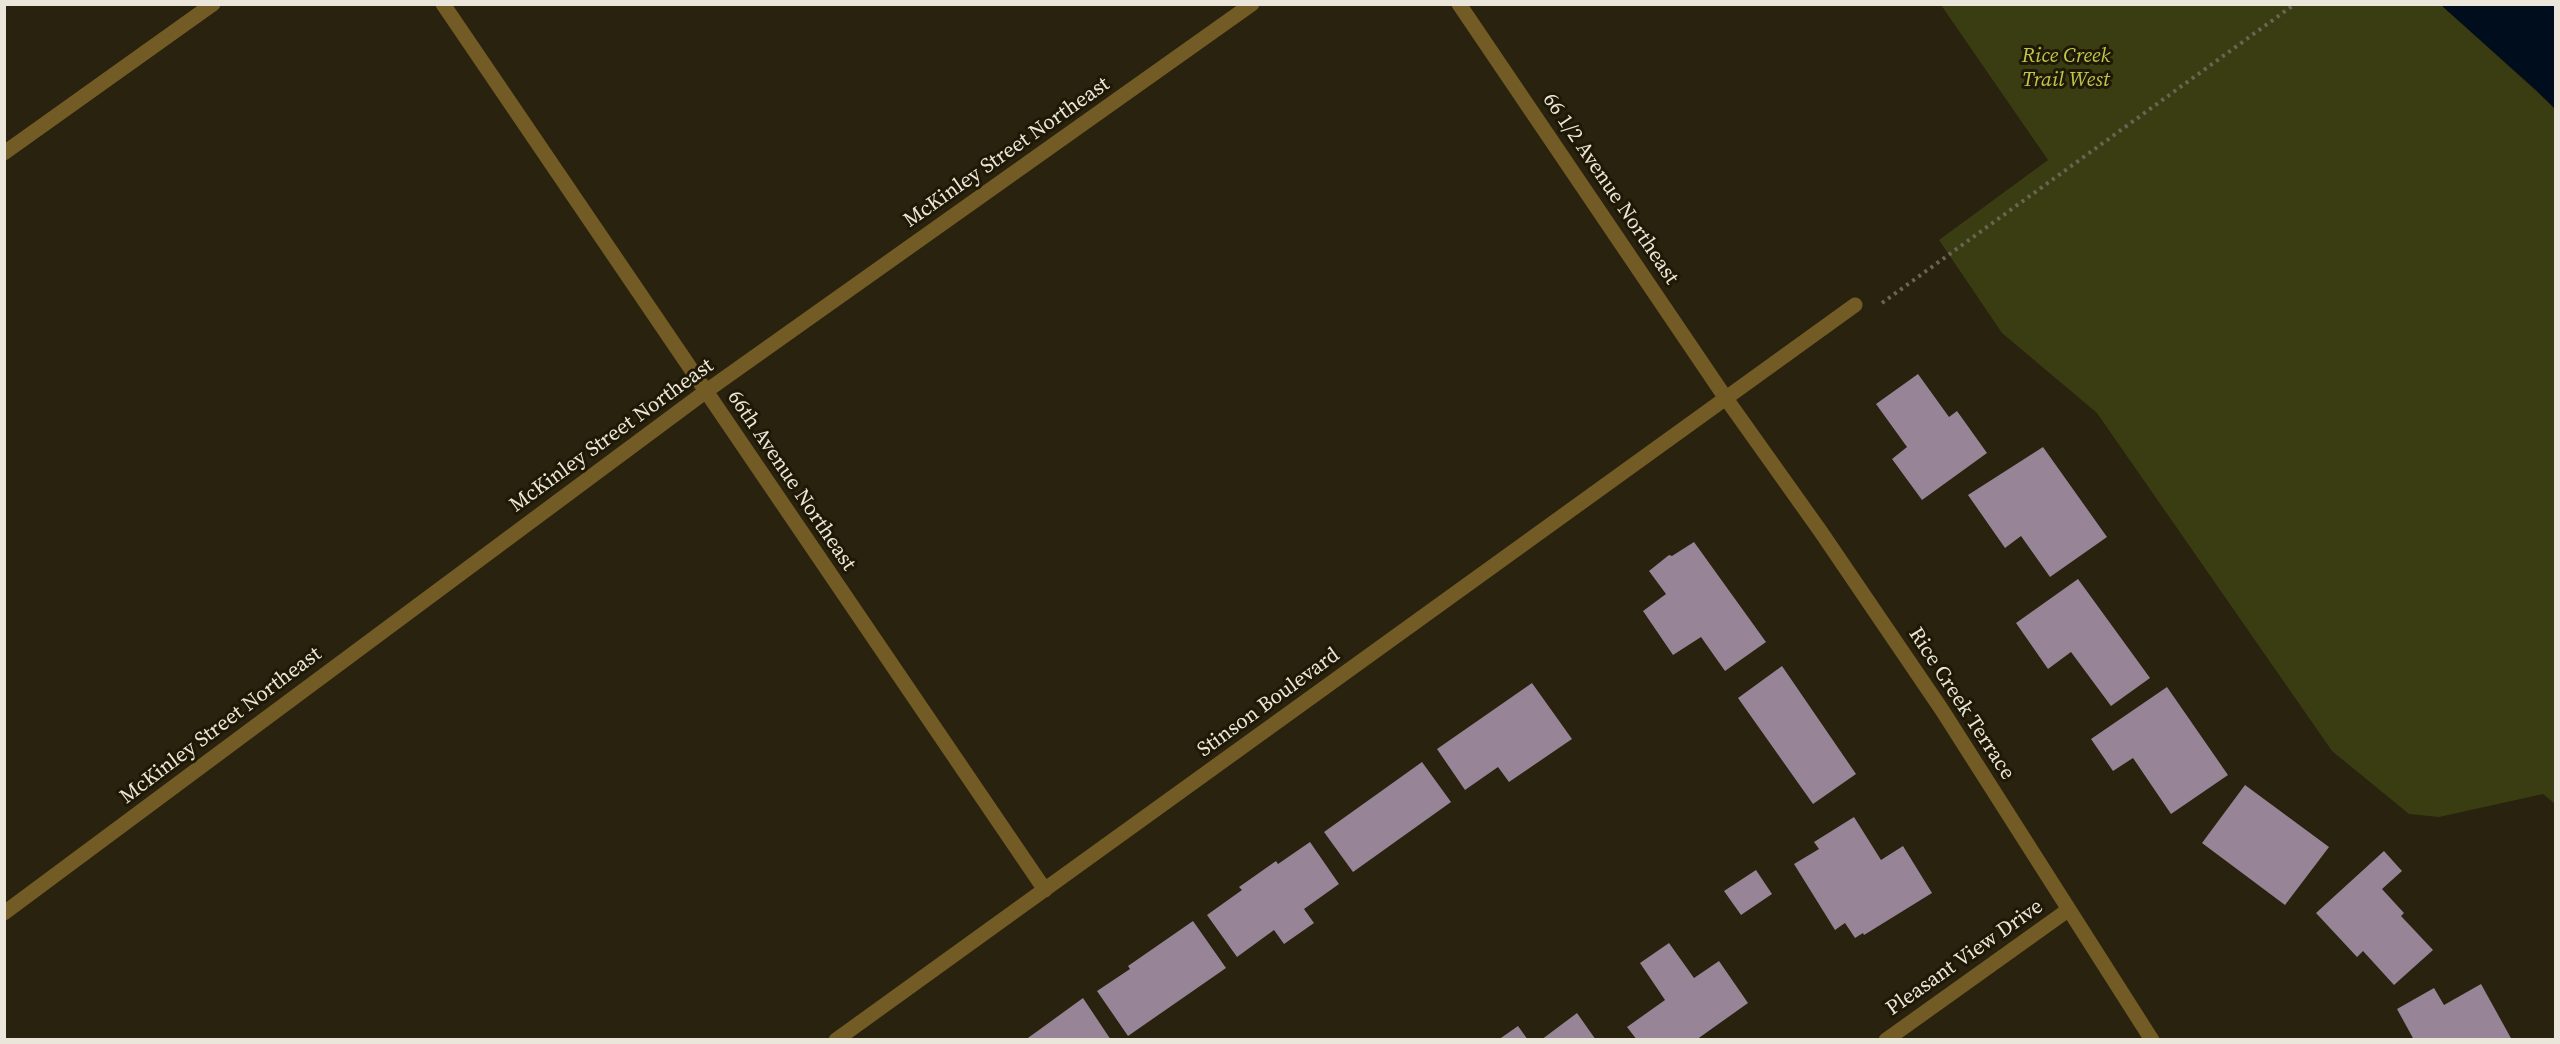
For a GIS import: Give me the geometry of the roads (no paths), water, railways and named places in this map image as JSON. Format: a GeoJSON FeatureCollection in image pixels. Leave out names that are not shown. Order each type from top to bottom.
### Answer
{"type":"FeatureCollection","features":[{"type":"Feature","properties":{"kind":"street"},"geometry":{"type":"LineString","coordinates":[[4,153],[213,4]]}},
{"type":"Feature","properties":{"kind":"street","name":"66th Avenue Northeast"},"geometry":{"type":"LineString","coordinates":[[443,4],[1045,891]]}},
{"type":"Feature","properties":{"kind":"street","name":"McKinley Street Northeast"},"geometry":{"type":"LineString","coordinates":[[4,913],[705,392],[1252,4]]}},
{"type":"Feature","properties":{"kind":"street","name":"66 1/2 Avenue Northeast"},"geometry":{"type":"LineString","coordinates":[[1459,4],[1725,397]]}},
{"type":"Feature","properties":{"kind":"street","name":"Stinson Boulevard"},"geometry":{"type":"LineString","coordinates":[[836,1040],[1855,304]]}},
{"type":"Feature","properties":{"kind":"street","name":"Rice Creek Terrace"},"geometry":{"type":"LineString","coordinates":[[1725,397],[1821,532],[1942,710],[2152,1040]]}},
{"type":"Feature","properties":{"kind":"street","name":"Pleasant View Drive"},"geometry":{"type":"LineString","coordinates":[[1886,1040],[2068,910]]}},
{"type":"Feature","properties":{"kind":"water"},"geometry":{"type":"Polygon","coordinates":[[[2441,5],[2555,5],[2555,109],[2535,89],[2441,5]]]}},
{"type":"Feature","properties":{"kind":"park label","name":"Rice Creek Trail West"},"geometry":{"type":"Point","coordinates":[2066,69]}}]}
